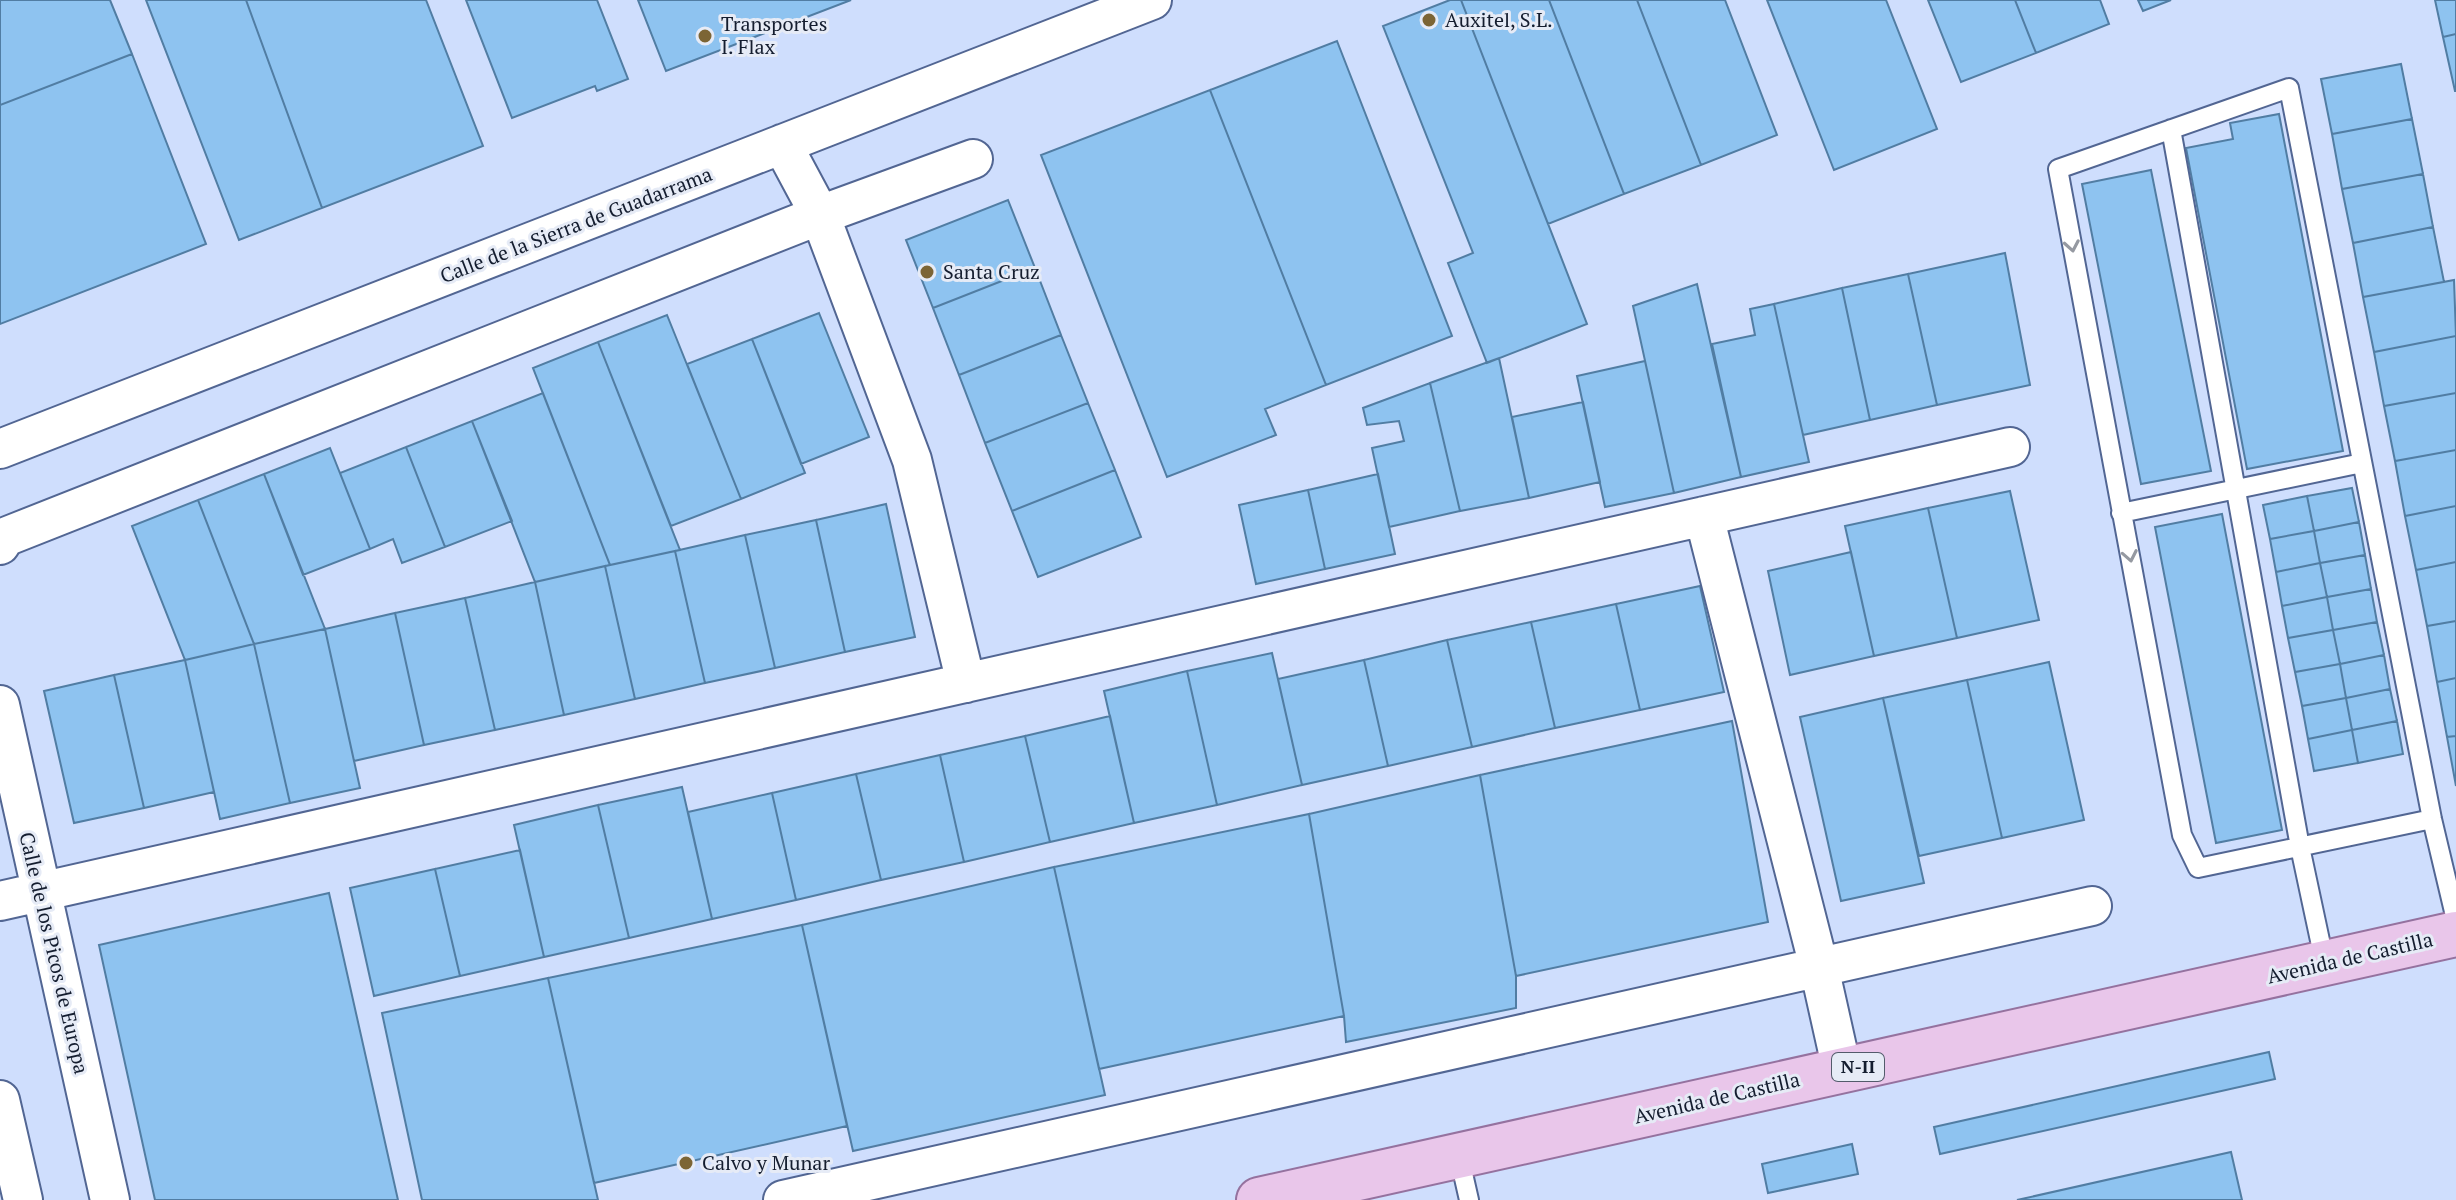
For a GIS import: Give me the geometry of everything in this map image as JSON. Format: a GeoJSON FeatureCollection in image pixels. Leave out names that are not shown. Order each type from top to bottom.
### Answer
{"type":"FeatureCollection","features":[{"type":"Feature","properties":{"kind":"main road","name":"Avenida de Castilla"},"geometry":{"type":"LineString","coordinates":[[1259,1200],[2456,934]]}},
{"type":"Feature","properties":{"kind":"street","name":"Calle de la Sierra de Guadarrama"},"geometry":{"type":"LineString","coordinates":[[0,449],[1152,0]]}},
{"type":"Feature","properties":{"kind":"street"},"geometry":{"type":"LineString","coordinates":[[782,144],[820,215],[912,460],[966,683]]}},
{"type":"Feature","properties":{"kind":"street"},"geometry":{"type":"LineString","coordinates":[[0,545],[5,537],[20,531],[820,215],[973,159]]}},
{"type":"Feature","properties":{"kind":"street"},"geometry":{"type":"LineString","coordinates":[[0,901],[2010,447]]}},
{"type":"Feature","properties":{"kind":"street"},"geometry":{"type":"LineString","coordinates":[[1704,516],[1819,967],[1842,1070]]}},
{"type":"Feature","properties":{"kind":"street","name":"Calle de los Picos de Europa"},"geometry":{"type":"LineString","coordinates":[[0,705],[110,1200]]}},
{"type":"Feature","properties":{"kind":"street"},"geometry":{"type":"LineString","coordinates":[[783,1200],[2092,906]]}},
{"type":"Feature","properties":{"kind":"street"},"geometry":{"type":"LineString","coordinates":[[0,1100],[23,1200]]}},
{"type":"Feature","properties":{"kind":"lane"},"geometry":{"type":"LineString","coordinates":[[2432,819],[2198,868],[2182,835],[2058,169],[2289,88],[2432,819],[2456,920]]}},
{"type":"Feature","properties":{"kind":"lane"},"geometry":{"type":"LineString","coordinates":[[2171,129],[2300,847],[2325,965]]}},
{"type":"Feature","properties":{"kind":"lane"},"geometry":{"type":"LineString","coordinates":[[2121,513],[2362,463]]}},
{"type":"Feature","properties":{"kind":"lane"},"geometry":{"type":"LineString","coordinates":[[1459,1156],[1469,1200]]}},
{"type":"Feature","properties":{"kind":"building"},"geometry":{"type":"Polygon","coordinates":[[[0,0],[110,0],[132,54],[0,105],[0,0]]]}},
{"type":"Feature","properties":{"kind":"building"},"geometry":{"type":"Polygon","coordinates":[[[146,0],[246,0],[322,208],[239,240],[146,0]]]}},
{"type":"Feature","properties":{"kind":"building"},"geometry":{"type":"Polygon","coordinates":[[[246,0],[426,0],[483,146],[322,208],[246,0]]]}},
{"type":"Feature","properties":{"kind":"building"},"geometry":{"type":"Polygon","coordinates":[[[466,0],[597,0],[628,79],[597,91],[595,86],[512,118],[466,0]]]}},
{"type":"Feature","properties":{"kind":"building","name":"Transportes I. Flax"},"geometry":{"type":"Polygon","coordinates":[[[638,0],[851,0],[666,71],[638,0]]]}},
{"type":"Feature","properties":{"kind":"building"},"geometry":{"type":"Polygon","coordinates":[[[1450,0],[1461,0],[1587,324],[1487,363],[1448,263],[1473,253],[1383,26],[1450,0]]]}},
{"type":"Feature","properties":{"kind":"building"},"geometry":{"type":"Polygon","coordinates":[[[1461,0],[1549,0],[1624,194],[1548,224],[1461,0]]]}},
{"type":"Feature","properties":{"kind":"building"},"geometry":{"type":"Polygon","coordinates":[[[1549,0],[1637,0],[1701,165],[1624,194],[1549,0]]]}},
{"type":"Feature","properties":{"kind":"building"},"geometry":{"type":"Polygon","coordinates":[[[1637,0],[1725,0],[1777,135],[1701,165],[1637,0]]]}},
{"type":"Feature","properties":{"kind":"building"},"geometry":{"type":"Polygon","coordinates":[[[1767,0],[1886,0],[1937,129],[1834,170],[1767,0]]]}},
{"type":"Feature","properties":{"kind":"building"},"geometry":{"type":"Polygon","coordinates":[[[1928,0],[2015,0],[2036,53],[1961,82],[1928,0]]]}},
{"type":"Feature","properties":{"kind":"building"},"geometry":{"type":"Polygon","coordinates":[[[2015,0],[2100,0],[2109,24],[2036,53],[2015,0]]]}},
{"type":"Feature","properties":{"kind":"building"},"geometry":{"type":"Polygon","coordinates":[[[2138,0],[2171,0],[2143,11],[2138,0]]]}},
{"type":"Feature","properties":{"kind":"building"},"geometry":{"type":"Polygon","coordinates":[[[2435,0],[2456,0],[2456,34],[2443,37],[2435,0]]]}},
{"type":"Feature","properties":{"kind":"building"},"geometry":{"type":"Polygon","coordinates":[[[2456,34],[2456,91],[2455,91],[2443,37],[2456,34]]]}},
{"type":"Feature","properties":{"kind":"building"},"geometry":{"type":"Polygon","coordinates":[[[1337,41],[1452,336],[1326,385],[1210,90],[1337,41]]]}},
{"type":"Feature","properties":{"kind":"building"},"geometry":{"type":"Polygon","coordinates":[[[132,54],[206,244],[0,324],[0,105],[132,54]]]}},
{"type":"Feature","properties":{"kind":"building"},"geometry":{"type":"Polygon","coordinates":[[[2401,64],[2412,119],[2332,134],[2321,79],[2401,64]]]}},
{"type":"Feature","properties":{"kind":"building"},"geometry":{"type":"Polygon","coordinates":[[[1210,90],[1326,385],[1265,409],[1276,435],[1167,477],[1041,155],[1210,90]]]}},
{"type":"Feature","properties":{"kind":"building"},"geometry":{"type":"Polygon","coordinates":[[[2279,114],[2343,451],[2247,469],[2186,148],[2233,139],[2230,123],[2279,114]]]}},
{"type":"Feature","properties":{"kind":"building"},"geometry":{"type":"Polygon","coordinates":[[[2412,119],[2423,174],[2342,189],[2332,134],[2412,119]]]}},
{"type":"Feature","properties":{"kind":"building"},"geometry":{"type":"Polygon","coordinates":[[[2151,170],[2211,471],[2141,484],[2082,184],[2151,170]]]}},
{"type":"Feature","properties":{"kind":"building"},"geometry":{"type":"Polygon","coordinates":[[[2423,174],[2433,227],[2353,243],[2342,189],[2423,174]]]}},
{"type":"Feature","properties":{"kind":"building"},"geometry":{"type":"Polygon","coordinates":[[[1008,200],[1035,268],[933,308],[906,240],[1008,200]]]}},
{"type":"Feature","properties":{"kind":"building"},"geometry":{"type":"Polygon","coordinates":[[[2433,227],[2444,282],[2363,297],[2353,243],[2433,227]]]}},
{"type":"Feature","properties":{"kind":"building"},"geometry":{"type":"Polygon","coordinates":[[[2005,253],[2030,385],[1937,405],[1908,274],[2005,253]]]}},
{"type":"Feature","properties":{"kind":"building"},"geometry":{"type":"Polygon","coordinates":[[[1035,268],[1061,335],[959,375],[933,308],[1035,268]]]}},
{"type":"Feature","properties":{"kind":"building"},"geometry":{"type":"Polygon","coordinates":[[[1908,274],[1937,405],[1870,420],[1842,288],[1908,274]]]}},
{"type":"Feature","properties":{"kind":"building"},"geometry":{"type":"Polygon","coordinates":[[[2454,280],[2456,336],[2374,352],[2363,297],[2454,280]]]}},
{"type":"Feature","properties":{"kind":"building"},"geometry":{"type":"Polygon","coordinates":[[[1697,284],[1741,477],[1674,493],[1633,306],[1697,284]]]}},
{"type":"Feature","properties":{"kind":"building"},"geometry":{"type":"Polygon","coordinates":[[[1842,288],[1870,420],[1803,435],[1774,304],[1842,288]]]}},
{"type":"Feature","properties":{"kind":"building"},"geometry":{"type":"Polygon","coordinates":[[[1774,304],[1809,462],[1741,477],[1712,344],[1755,335],[1750,309],[1774,304]]]}},
{"type":"Feature","properties":{"kind":"building"},"geometry":{"type":"Polygon","coordinates":[[[819,313],[869,437],[801,464],[752,339],[819,313]]]}},
{"type":"Feature","properties":{"kind":"building"},"geometry":{"type":"Polygon","coordinates":[[[667,315],[741,499],[671,526],[598,342],[667,315]]]}},
{"type":"Feature","properties":{"kind":"building"},"geometry":{"type":"Polygon","coordinates":[[[1061,335],[1088,403],[985,443],[959,375],[1061,335]]]}},
{"type":"Feature","properties":{"kind":"building"},"geometry":{"type":"Polygon","coordinates":[[[2456,336],[2456,393],[2384,406],[2374,352],[2456,336]]]}},
{"type":"Feature","properties":{"kind":"building"},"geometry":{"type":"Polygon","coordinates":[[[752,339],[805,473],[741,499],[687,364],[752,339]]]}},
{"type":"Feature","properties":{"kind":"building"},"geometry":{"type":"Polygon","coordinates":[[[598,342],[680,550],[610,565],[533,368],[598,342]]]}},
{"type":"Feature","properties":{"kind":"building"},"geometry":{"type":"Polygon","coordinates":[[[1499,358],[1529,498],[1460,511],[1430,383],[1499,358]]]}},
{"type":"Feature","properties":{"kind":"building"},"geometry":{"type":"Polygon","coordinates":[[[1645,361],[1674,493],[1605,507],[1577,376],[1645,361]]]}},
{"type":"Feature","properties":{"kind":"building"},"geometry":{"type":"Polygon","coordinates":[[[1430,383],[1460,511],[1389,527],[1372,448],[1404,441],[1399,421],[1367,425],[1363,408],[1430,383]]]}},
{"type":"Feature","properties":{"kind":"building"},"geometry":{"type":"Polygon","coordinates":[[[543,393],[610,565],[535,582],[472,421],[543,393]]]}},
{"type":"Feature","properties":{"kind":"building"},"geometry":{"type":"Polygon","coordinates":[[[2456,393],[2456,450],[2395,461],[2384,406],[2456,393]]]}},
{"type":"Feature","properties":{"kind":"building"},"geometry":{"type":"Polygon","coordinates":[[[1583,402],[1600,482],[1529,498],[1512,417],[1583,402]]]}},
{"type":"Feature","properties":{"kind":"building"},"geometry":{"type":"Polygon","coordinates":[[[1088,403],[1115,470],[1012,511],[985,443],[1088,403]]]}},
{"type":"Feature","properties":{"kind":"building"},"geometry":{"type":"Polygon","coordinates":[[[472,421],[512,521],[445,547],[406,447],[472,421]]]}},
{"type":"Feature","properties":{"kind":"building"},"geometry":{"type":"Polygon","coordinates":[[[406,447],[445,547],[402,563],[393,539],[370,549],[340,473],[406,447]]]}},
{"type":"Feature","properties":{"kind":"building"},"geometry":{"type":"Polygon","coordinates":[[[330,448],[370,549],[303,575],[264,474],[330,448]]]}},
{"type":"Feature","properties":{"kind":"building"},"geometry":{"type":"Polygon","coordinates":[[[2456,450],[2456,506],[2405,516],[2395,461],[2456,450]]]}},
{"type":"Feature","properties":{"kind":"building"},"geometry":{"type":"Polygon","coordinates":[[[1115,470],[1141,537],[1038,577],[1012,511],[1115,470]]]}},
{"type":"Feature","properties":{"kind":"building"},"geometry":{"type":"Polygon","coordinates":[[[264,474],[325,629],[254,644],[198,500],[264,474]]]}},
{"type":"Feature","properties":{"kind":"building"},"geometry":{"type":"Polygon","coordinates":[[[1378,474],[1395,554],[1325,569],[1308,490],[1378,474]]]}},
{"type":"Feature","properties":{"kind":"building"},"geometry":{"type":"Polygon","coordinates":[[[2352,488],[2359,522],[2314,531],[2307,496],[2352,488]]]}},
{"type":"Feature","properties":{"kind":"building"},"geometry":{"type":"Polygon","coordinates":[[[1308,490],[1325,569],[1256,584],[1239,505],[1308,490]]]}},
{"type":"Feature","properties":{"kind":"building"},"geometry":{"type":"Polygon","coordinates":[[[2010,491],[2039,620],[1957,638],[1928,508],[2010,491]]]}},
{"type":"Feature","properties":{"kind":"building"},"geometry":{"type":"Polygon","coordinates":[[[2307,496],[2314,531],[2270,539],[2263,505],[2307,496]]]}},
{"type":"Feature","properties":{"kind":"building"},"geometry":{"type":"Polygon","coordinates":[[[198,500],[254,644],[185,660],[132,526],[198,500]]]}},
{"type":"Feature","properties":{"kind":"building"},"geometry":{"type":"Polygon","coordinates":[[[886,504],[915,637],[845,652],[816,520],[886,504]]]}},
{"type":"Feature","properties":{"kind":"building"},"geometry":{"type":"Polygon","coordinates":[[[2456,506],[2456,562],[2416,570],[2405,516],[2456,506]]]}},
{"type":"Feature","properties":{"kind":"building"},"geometry":{"type":"Polygon","coordinates":[[[1928,508],[1957,638],[1874,656],[1845,526],[1928,508]]]}},
{"type":"Feature","properties":{"kind":"building"},"geometry":{"type":"Polygon","coordinates":[[[2222,514],[2282,830],[2216,843],[2155,527],[2222,514]]]}},
{"type":"Feature","properties":{"kind":"building"},"geometry":{"type":"Polygon","coordinates":[[[816,520],[845,652],[775,668],[745,535],[816,520]]]}},
{"type":"Feature","properties":{"kind":"building"},"geometry":{"type":"Polygon","coordinates":[[[2359,522],[2365,555],[2320,563],[2314,531],[2359,522]]]}},
{"type":"Feature","properties":{"kind":"building"},"geometry":{"type":"Polygon","coordinates":[[[2314,531],[2320,563],[2276,572],[2270,539],[2314,531]]]}},
{"type":"Feature","properties":{"kind":"building"},"geometry":{"type":"Polygon","coordinates":[[[745,535],[775,668],[705,683],[675,551],[745,535]]]}},
{"type":"Feature","properties":{"kind":"building"},"geometry":{"type":"Polygon","coordinates":[[[675,551],[705,683],[635,699],[605,566],[675,551]]]}},
{"type":"Feature","properties":{"kind":"building"},"geometry":{"type":"Polygon","coordinates":[[[1851,552],[1874,656],[1790,675],[1768,571],[1851,552]]]}},
{"type":"Feature","properties":{"kind":"building"},"geometry":{"type":"Polygon","coordinates":[[[2365,555],[2371,589],[2327,597],[2320,563],[2365,555]]]}},
{"type":"Feature","properties":{"kind":"building"},"geometry":{"type":"Polygon","coordinates":[[[2456,562],[2456,621],[2427,626],[2416,570],[2456,562]]]}},
{"type":"Feature","properties":{"kind":"building"},"geometry":{"type":"Polygon","coordinates":[[[2320,563],[2327,597],[2282,606],[2276,572],[2320,563]]]}},
{"type":"Feature","properties":{"kind":"building"},"geometry":{"type":"Polygon","coordinates":[[[605,566],[635,699],[564,715],[535,582],[605,566]]]}},
{"type":"Feature","properties":{"kind":"building"},"geometry":{"type":"Polygon","coordinates":[[[535,582],[564,715],[495,730],[465,598],[535,582]]]}},
{"type":"Feature","properties":{"kind":"building"},"geometry":{"type":"Polygon","coordinates":[[[1700,586],[1724,692],[1640,710],[1616,604],[1700,586]]]}},
{"type":"Feature","properties":{"kind":"building"},"geometry":{"type":"Polygon","coordinates":[[[2371,589],[2377,622],[2333,630],[2327,597],[2371,589]]]}},
{"type":"Feature","properties":{"kind":"building"},"geometry":{"type":"Polygon","coordinates":[[[2327,597],[2333,630],[2288,638],[2282,606],[2327,597]]]}},
{"type":"Feature","properties":{"kind":"building"},"geometry":{"type":"Polygon","coordinates":[[[465,598],[495,730],[424,745],[395,613],[465,598]]]}},
{"type":"Feature","properties":{"kind":"building"},"geometry":{"type":"Polygon","coordinates":[[[1616,604],[1640,710],[1555,728],[1531,622],[1616,604]]]}},
{"type":"Feature","properties":{"kind":"building"},"geometry":{"type":"Polygon","coordinates":[[[395,613],[424,745],[354,761],[325,629],[395,613]]]}},
{"type":"Feature","properties":{"kind":"building"},"geometry":{"type":"Polygon","coordinates":[[[2456,621],[2456,678],[2437,682],[2427,626],[2456,621]]]}},
{"type":"Feature","properties":{"kind":"building"},"geometry":{"type":"Polygon","coordinates":[[[1531,622],[1555,728],[1472,747],[1447,640],[1531,622]]]}},
{"type":"Feature","properties":{"kind":"building"},"geometry":{"type":"Polygon","coordinates":[[[2377,622],[2384,655],[2340,664],[2333,630],[2377,622]]]}},
{"type":"Feature","properties":{"kind":"building"},"geometry":{"type":"Polygon","coordinates":[[[325,629],[360,788],[290,803],[254,644],[325,629]]]}},
{"type":"Feature","properties":{"kind":"building"},"geometry":{"type":"Polygon","coordinates":[[[2333,630],[2340,664],[2295,672],[2288,638],[2333,630]]]}},
{"type":"Feature","properties":{"kind":"building"},"geometry":{"type":"Polygon","coordinates":[[[1447,640],[1472,747],[1388,766],[1364,660],[1447,640]]]}},
{"type":"Feature","properties":{"kind":"building"},"geometry":{"type":"Polygon","coordinates":[[[254,644],[290,803],[220,819],[185,660],[254,644]]]}},
{"type":"Feature","properties":{"kind":"building"},"geometry":{"type":"Polygon","coordinates":[[[1272,653],[1302,785],[1217,805],[1187,671],[1272,653]]]}},
{"type":"Feature","properties":{"kind":"building"},"geometry":{"type":"Polygon","coordinates":[[[2384,655],[2390,689],[2346,698],[2340,664],[2384,655]]]}},
{"type":"Feature","properties":{"kind":"building"},"geometry":{"type":"Polygon","coordinates":[[[185,660],[214,792],[144,808],[114,675],[185,660]]]}},
{"type":"Feature","properties":{"kind":"building"},"geometry":{"type":"Polygon","coordinates":[[[1364,660],[1388,766],[1302,785],[1278,679],[1364,660]]]}},
{"type":"Feature","properties":{"kind":"building"},"geometry":{"type":"Polygon","coordinates":[[[2049,662],[2084,820],[2002,838],[1967,680],[2049,662]]]}},
{"type":"Feature","properties":{"kind":"building"},"geometry":{"type":"Polygon","coordinates":[[[2340,664],[2346,698],[2302,706],[2295,672],[2340,664]]]}},
{"type":"Feature","properties":{"kind":"building"},"geometry":{"type":"Polygon","coordinates":[[[1187,671],[1217,805],[1134,823],[1104,691],[1187,671]]]}},
{"type":"Feature","properties":{"kind":"building"},"geometry":{"type":"Polygon","coordinates":[[[114,675],[144,808],[74,823],[44,691],[114,675]]]}},
{"type":"Feature","properties":{"kind":"building"},"geometry":{"type":"Polygon","coordinates":[[[2456,678],[2456,736],[2447,737],[2437,682],[2456,678]]]}},
{"type":"Feature","properties":{"kind":"building"},"geometry":{"type":"Polygon","coordinates":[[[1967,680],[2002,838],[1919,856],[1883,698],[1967,680]]]}},
{"type":"Feature","properties":{"kind":"building"},"geometry":{"type":"Polygon","coordinates":[[[2390,689],[2397,721],[2352,730],[2346,698],[2390,689]]]}},
{"type":"Feature","properties":{"kind":"building"},"geometry":{"type":"Polygon","coordinates":[[[1883,698],[1924,883],[1841,901],[1800,717],[1883,698]]]}},
{"type":"Feature","properties":{"kind":"building"},"geometry":{"type":"Polygon","coordinates":[[[2346,698],[2352,730],[2308,739],[2302,706],[2346,698]]]}},
{"type":"Feature","properties":{"kind":"building"},"geometry":{"type":"Polygon","coordinates":[[[1110,716],[1134,823],[1050,842],[1025,736],[1110,716]]]}},
{"type":"Feature","properties":{"kind":"building"},"geometry":{"type":"Polygon","coordinates":[[[1732,721],[1768,922],[1516,976],[1480,775],[1732,721]]]}},
{"type":"Feature","properties":{"kind":"building"},"geometry":{"type":"Polygon","coordinates":[[[2397,721],[2403,754],[2358,763],[2352,730],[2397,721]]]}},
{"type":"Feature","properties":{"kind":"building"},"geometry":{"type":"Polygon","coordinates":[[[2352,730],[2358,763],[2314,771],[2308,739],[2352,730]]]}},
{"type":"Feature","properties":{"kind":"building"},"geometry":{"type":"Polygon","coordinates":[[[1025,736],[1050,842],[964,862],[940,755],[1025,736]]]}},
{"type":"Feature","properties":{"kind":"building"},"geometry":{"type":"Polygon","coordinates":[[[2456,736],[2456,786],[2447,737],[2456,736]]]}},
{"type":"Feature","properties":{"kind":"building"},"geometry":{"type":"Polygon","coordinates":[[[940,755],[964,862],[881,880],[856,774],[940,755]]]}},
{"type":"Feature","properties":{"kind":"building"},"geometry":{"type":"Polygon","coordinates":[[[856,774],[881,880],[796,900],[772,793],[856,774]]]}},
{"type":"Feature","properties":{"kind":"building"},"geometry":{"type":"Polygon","coordinates":[[[1480,775],[1516,976],[1516,1008],[1346,1042],[1309,814],[1480,775]]]}},
{"type":"Feature","properties":{"kind":"building"},"geometry":{"type":"Polygon","coordinates":[[[682,787],[712,919],[629,938],[598,805],[682,787]]]}},
{"type":"Feature","properties":{"kind":"building"},"geometry":{"type":"Polygon","coordinates":[[[772,793],[796,900],[712,919],[688,812],[772,793]]]}},
{"type":"Feature","properties":{"kind":"building"},"geometry":{"type":"Polygon","coordinates":[[[598,805],[629,938],[544,957],[514,825],[598,805]]]}},
{"type":"Feature","properties":{"kind":"building"},"geometry":{"type":"Polygon","coordinates":[[[1309,814],[1344,1016],[1099,1069],[1054,867],[1309,814]]]}},
{"type":"Feature","properties":{"kind":"building"},"geometry":{"type":"Polygon","coordinates":[[[520,850],[544,957],[460,976],[435,869],[520,850]]]}},
{"type":"Feature","properties":{"kind":"building"},"geometry":{"type":"Polygon","coordinates":[[[1054,867],[1105,1095],[853,1151],[802,925],[1054,867]]]}},
{"type":"Feature","properties":{"kind":"building"},"geometry":{"type":"Polygon","coordinates":[[[435,869],[460,976],[374,996],[350,888],[435,869]]]}},
{"type":"Feature","properties":{"kind":"building"},"geometry":{"type":"Polygon","coordinates":[[[329,893],[398,1200],[155,1200],[99,945],[329,893]]]}},
{"type":"Feature","properties":{"kind":"building"},"geometry":{"type":"Polygon","coordinates":[[[802,925],[847,1126],[594,1183],[548,978],[802,925]]]}},
{"type":"Feature","properties":{"kind":"building"},"geometry":{"type":"Polygon","coordinates":[[[548,978],[598,1200],[422,1200],[382,1013],[548,978]]]}},
{"type":"Feature","properties":{"kind":"building"},"geometry":{"type":"Polygon","coordinates":[[[2269,1052],[2275,1079],[1940,1154],[1934,1127],[2269,1052]]]}},
{"type":"Feature","properties":{"kind":"building"},"geometry":{"type":"Polygon","coordinates":[[[1852,1144],[1858,1174],[1768,1193],[1762,1164],[1852,1144]]]}},
{"type":"Feature","properties":{"kind":"building"},"geometry":{"type":"Polygon","coordinates":[[[2231,1152],[2242,1200],[2017,1200],[2231,1152]]]}},
{"type":"Feature","properties":{"kind":"place","name":"Auxitel, S.L."},"geometry":{"type":"Point","coordinates":[1429,20]}},
{"type":"Feature","properties":{"kind":"place","name":"Transportes I. Flax"},"geometry":{"type":"Point","coordinates":[705,36]}},
{"type":"Feature","properties":{"kind":"place","name":"Santa Cruz"},"geometry":{"type":"Point","coordinates":[927,272]}},
{"type":"Feature","properties":{"kind":"place","name":"Calvo y Munar"},"geometry":{"type":"Point","coordinates":[686,1163]}}]}
